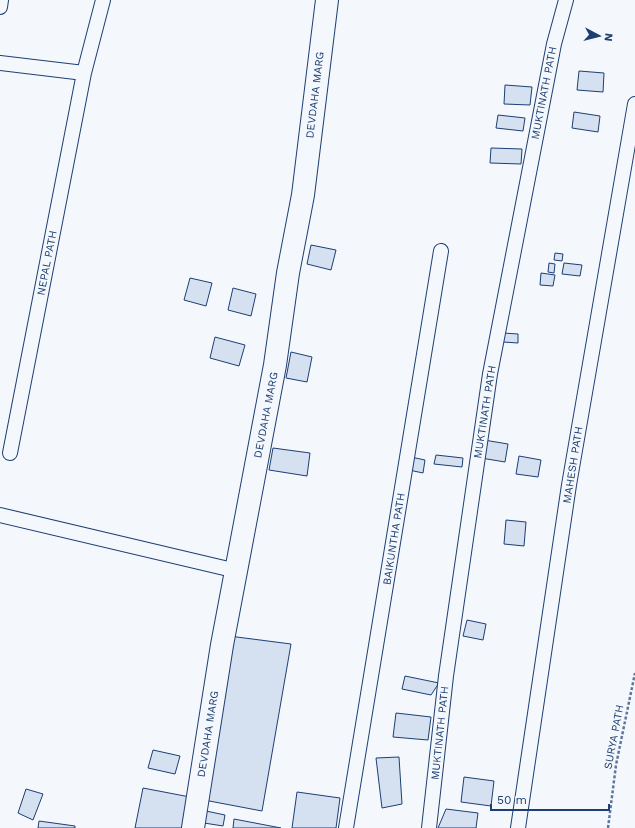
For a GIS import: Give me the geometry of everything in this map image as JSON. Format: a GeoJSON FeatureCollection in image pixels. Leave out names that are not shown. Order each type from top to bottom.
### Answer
{"type":"FeatureCollection","features":[{"type":"Feature","properties":{"kind":"main road","name":"DEVDAHA MARG"},"geometry":{"type":"LineString","coordinates":[[194,828],[222,645],[275,366],[288,273],[303,195],[327,0]]}},
{"type":"Feature","properties":{"kind":"street"},"geometry":{"type":"LineString","coordinates":[[0,7],[1,0]]}},
{"type":"Feature","properties":{"kind":"street","name":"NEPAL PATH"},"geometry":{"type":"LineString","coordinates":[[10,453],[84,73],[103,0]]}},
{"type":"Feature","properties":{"kind":"street","name":"MUKTINATH PATH"},"geometry":{"type":"LineString","coordinates":[[429,828],[446,676],[490,374],[554,44],[566,0]]}},
{"type":"Feature","properties":{"kind":"street"},"geometry":{"type":"LineString","coordinates":[[0,63],[84,73]]}},
{"type":"Feature","properties":{"kind":"street","name":"MAHESH PATH"},"geometry":{"type":"LineString","coordinates":[[518,828],[569,485],[635,104]]}},
{"type":"Feature","properties":{"kind":"street","name":"BAIKUNTHA PATH"},"geometry":{"type":"LineString","coordinates":[[346,828],[441,251]]}},
{"type":"Feature","properties":{"kind":"street"},"geometry":{"type":"LineString","coordinates":[[0,516],[237,571]]}},
{"type":"Feature","properties":{"kind":"path","name":"SURYA PATH"},"geometry":{"type":"LineString","coordinates":[[608,828],[616,765],[635,673]]}},
{"type":"Feature","properties":{"kind":"building"},"geometry":{"type":"Polygon","coordinates":[[[579,71],[604,73],[603,92],[577,90],[579,71]]]}},
{"type":"Feature","properties":{"kind":"building"},"geometry":{"type":"Polygon","coordinates":[[[505,85],[532,87],[530,105],[504,104],[505,85]]]}},
{"type":"Feature","properties":{"kind":"building"},"geometry":{"type":"Polygon","coordinates":[[[574,112],[600,116],[598,132],[572,128],[574,112]]]}},
{"type":"Feature","properties":{"kind":"building"},"geometry":{"type":"Polygon","coordinates":[[[498,115],[525,118],[523,131],[496,128],[498,115]]]}},
{"type":"Feature","properties":{"kind":"building"},"geometry":{"type":"Polygon","coordinates":[[[491,148],[522,149],[521,164],[490,163],[491,148]]]}},
{"type":"Feature","properties":{"kind":"building"},"geometry":{"type":"Polygon","coordinates":[[[311,245],[336,250],[331,270],[307,264],[311,245]]]}},
{"type":"Feature","properties":{"kind":"building"},"geometry":{"type":"Polygon","coordinates":[[[555,253],[563,254],[562,261],[554,260],[555,253]]]}},
{"type":"Feature","properties":{"kind":"building"},"geometry":{"type":"Polygon","coordinates":[[[549,263],[555,264],[554,273],[548,272],[549,263]]]}},
{"type":"Feature","properties":{"kind":"building"},"geometry":{"type":"Polygon","coordinates":[[[564,263],[582,265],[580,276],[562,274],[564,263]]]}},
{"type":"Feature","properties":{"kind":"building"},"geometry":{"type":"Polygon","coordinates":[[[541,273],[555,275],[553,286],[540,285],[541,273]]]}},
{"type":"Feature","properties":{"kind":"building"},"geometry":{"type":"Polygon","coordinates":[[[190,278],[212,283],[206,306],[184,300],[190,278]]]}},
{"type":"Feature","properties":{"kind":"building"},"geometry":{"type":"Polygon","coordinates":[[[233,288],[256,294],[251,316],[228,310],[233,288]]]}},
{"type":"Feature","properties":{"kind":"building"},"geometry":{"type":"Polygon","coordinates":[[[503,333],[518,334],[518,343],[503,342],[503,333]]]}},
{"type":"Feature","properties":{"kind":"building"},"geometry":{"type":"Polygon","coordinates":[[[215,337],[245,345],[239,366],[210,358],[215,337]]]}},
{"type":"Feature","properties":{"kind":"building"},"geometry":{"type":"Polygon","coordinates":[[[291,352],[312,357],[307,382],[286,378],[291,352]]]}},
{"type":"Feature","properties":{"kind":"building"},"geometry":{"type":"Polygon","coordinates":[[[484,440],[508,444],[505,462],[481,458],[484,440]]]}},
{"type":"Feature","properties":{"kind":"building"},"geometry":{"type":"Polygon","coordinates":[[[273,448],[310,453],[307,476],[269,470],[273,448]]]}},
{"type":"Feature","properties":{"kind":"building"},"geometry":{"type":"Polygon","coordinates":[[[436,455],[463,458],[462,467],[434,464],[436,455]]]}},
{"type":"Feature","properties":{"kind":"building"},"geometry":{"type":"Polygon","coordinates":[[[519,456],[541,460],[538,477],[516,474],[519,456]]]}},
{"type":"Feature","properties":{"kind":"building"},"geometry":{"type":"Polygon","coordinates":[[[411,457],[425,460],[423,473],[409,470],[411,457]]]}},
{"type":"Feature","properties":{"kind":"building"},"geometry":{"type":"Polygon","coordinates":[[[506,520],[526,522],[524,546],[504,544],[506,520]]]}},
{"type":"Feature","properties":{"kind":"building"},"geometry":{"type":"Polygon","coordinates":[[[467,620],[486,624],[483,640],[463,636],[467,620]]]}},
{"type":"Feature","properties":{"kind":"building"},"geometry":{"type":"Polygon","coordinates":[[[229,636],[291,644],[262,811],[204,800],[229,636]]]}},
{"type":"Feature","properties":{"kind":"building"},"geometry":{"type":"Polygon","coordinates":[[[405,676],[439,683],[431,695],[402,689],[405,676]]]}},
{"type":"Feature","properties":{"kind":"building"},"geometry":{"type":"Polygon","coordinates":[[[396,713],[431,717],[428,740],[393,737],[396,713]]]}},
{"type":"Feature","properties":{"kind":"building"},"geometry":{"type":"Polygon","coordinates":[[[153,750],[180,756],[175,774],[148,768],[153,750]]]}},
{"type":"Feature","properties":{"kind":"building"},"geometry":{"type":"Polygon","coordinates":[[[399,757],[402,804],[382,808],[376,758],[399,757]]]}},
{"type":"Feature","properties":{"kind":"building"},"geometry":{"type":"Polygon","coordinates":[[[464,777],[494,781],[491,806],[461,802],[464,777]]]}},
{"type":"Feature","properties":{"kind":"building"},"geometry":{"type":"Polygon","coordinates":[[[143,788],[190,797],[183,828],[135,828],[143,788]]]}},
{"type":"Feature","properties":{"kind":"building"},"geometry":{"type":"Polygon","coordinates":[[[26,789],[43,794],[33,820],[18,813],[26,789]]]}},
{"type":"Feature","properties":{"kind":"building"},"geometry":{"type":"Polygon","coordinates":[[[297,792],[340,798],[336,828],[292,828],[297,792]]]}},
{"type":"Feature","properties":{"kind":"building"},"geometry":{"type":"Polygon","coordinates":[[[446,809],[478,813],[476,828],[438,828],[446,809]]]}},
{"type":"Feature","properties":{"kind":"building"},"geometry":{"type":"Polygon","coordinates":[[[206,811],[225,815],[223,826],[204,823],[206,811]]]}},
{"type":"Feature","properties":{"kind":"building"},"geometry":{"type":"Polygon","coordinates":[[[234,819],[281,828],[233,828],[234,819]]]}},
{"type":"Feature","properties":{"kind":"building"},"geometry":{"type":"Polygon","coordinates":[[[39,821],[75,826],[75,828],[38,828],[39,821]]]}}]}
